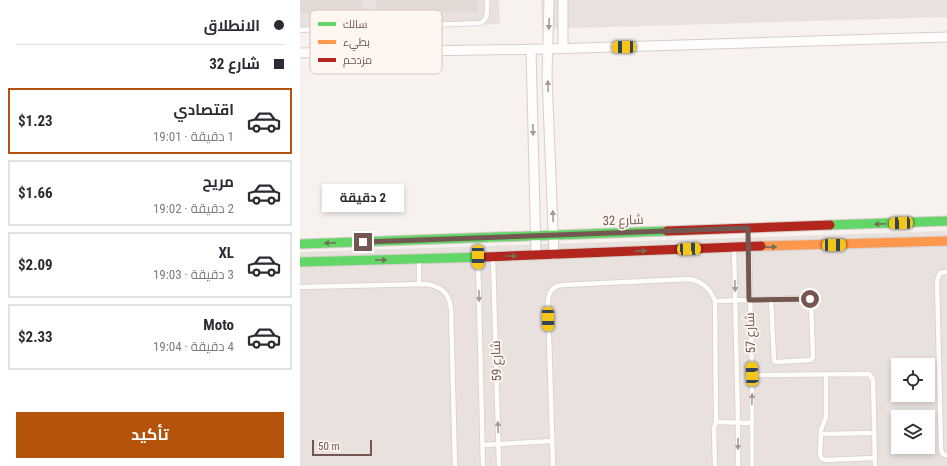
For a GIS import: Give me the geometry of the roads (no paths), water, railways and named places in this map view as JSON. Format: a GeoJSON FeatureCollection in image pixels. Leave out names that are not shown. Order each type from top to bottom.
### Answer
{"type":"FeatureCollection","features":[{"type":"Feature","properties":{"kind":"main road","name":"شارع 32"},"geometry":{"type":"LineString","coordinates":[[300,244],[947,221]]}},
{"type":"Feature","properties":{"kind":"main road"},"geometry":{"type":"LineString","coordinates":[[748,228],[749,247]]}},
{"type":"Feature","properties":{"kind":"main road"},"geometry":{"type":"LineString","coordinates":[[734,229],[734,247]]}},
{"type":"Feature","properties":{"kind":"main road"},"geometry":{"type":"LineString","coordinates":[[300,262],[554,255],[734,247],[947,241]]}},
{"type":"Feature","properties":{"kind":"street"},"geometry":{"type":"LineString","coordinates":[[549,0],[547,76],[554,255]]}},
{"type":"Feature","properties":{"kind":"street"},"geometry":{"type":"LineString","coordinates":[[563,0],[563,48]]}},
{"type":"Feature","properties":{"kind":"street"},"geometry":{"type":"LineString","coordinates":[[442,51],[548,49],[947,37]]}},
{"type":"Feature","properties":{"kind":"street"},"geometry":{"type":"LineString","coordinates":[[531,49],[536,255]]}},
{"type":"Feature","properties":{"kind":"street"},"geometry":{"type":"LineString","coordinates":[[300,53],[310,53]]}},
{"type":"Feature","properties":{"kind":"lane"},"geometry":{"type":"LineString","coordinates":[[442,25],[480,24],[487,17],[487,0]]}},
{"type":"Feature","properties":{"kind":"lane"},"geometry":{"type":"LineString","coordinates":[[300,30],[310,30]]}},
{"type":"Feature","properties":{"kind":"lane","name":"شارع 57"},"geometry":{"type":"LineString","coordinates":[[734,247],[738,466]]}},
{"type":"Feature","properties":{"kind":"lane","name":"شارع 57"},"geometry":{"type":"LineString","coordinates":[[749,247],[749,300],[752,374],[752,466]]}},
{"type":"Feature","properties":{"kind":"lane","name":"شارع 59"},"geometry":{"type":"LineString","coordinates":[[493,256],[499,466]]}},
{"type":"Feature","properties":{"kind":"lane","name":"شارع 59"},"geometry":{"type":"LineString","coordinates":[[478,257],[484,466]]}},
{"type":"Feature","properties":{"kind":"lane"},"geometry":{"type":"LineString","coordinates":[[419,258],[419,284]]}},
{"type":"Feature","properties":{"kind":"lane"},"geometry":{"type":"LineString","coordinates":[[947,272],[940,273],[937,280],[941,450],[943,454],[947,456]]}},
{"type":"Feature","properties":{"kind":"lane"},"geometry":{"type":"LineString","coordinates":[[552,466],[548,304],[549,292],[552,288],[563,285],[689,279],[702,283],[712,294],[715,301],[715,466]]}},
{"type":"Feature","properties":{"kind":"lane"},"geometry":{"type":"LineString","coordinates":[[300,287],[419,284],[433,285],[444,291],[451,303],[455,466]]}},
{"type":"Feature","properties":{"kind":"lane"},"geometry":{"type":"LineString","coordinates":[[715,301],[807,298],[810,300],[813,356],[811,360],[774,361],[771,300]]}},
{"type":"Feature","properties":{"kind":"lane"},"geometry":{"type":"LineString","coordinates":[[752,374],[866,373],[871,375],[873,378],[875,466]]}},
{"type":"Feature","properties":{"kind":"lane"},"geometry":{"type":"LineString","coordinates":[[826,374],[826,417],[822,427],[820,454],[823,460],[875,458]]}},
{"type":"Feature","properties":{"kind":"lane"},"geometry":{"type":"LineString","coordinates":[[716,422],[752,423]]}},
{"type":"Feature","properties":{"kind":"lane"},"geometry":{"type":"LineString","coordinates":[[821,434],[874,433]]}},
{"type":"Feature","properties":{"kind":"lane"},"geometry":{"type":"LineString","coordinates":[[483,445],[552,441]]}}]}
